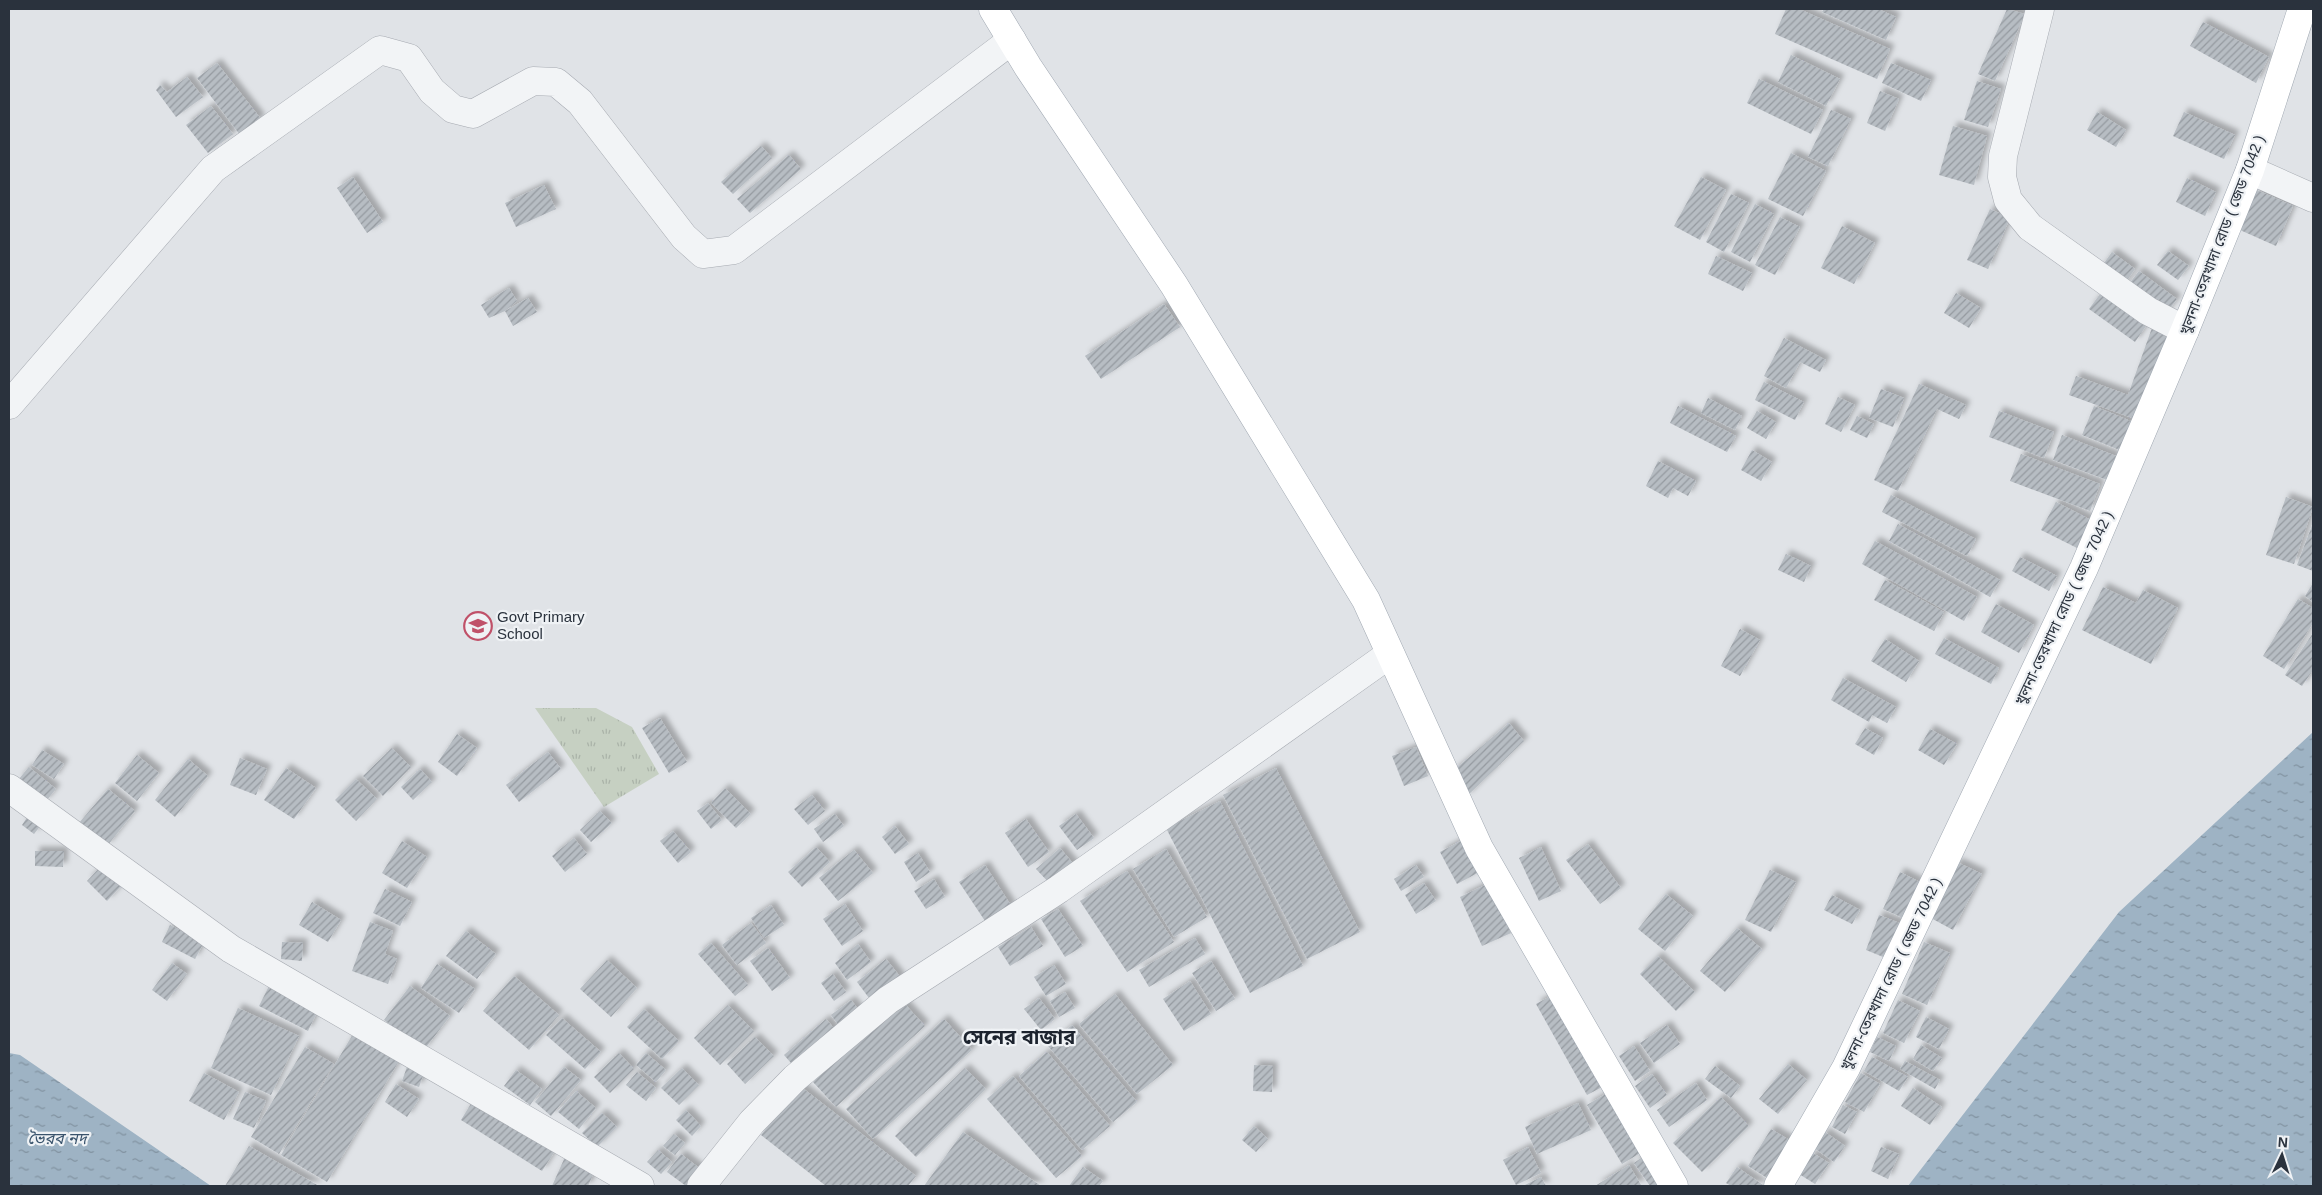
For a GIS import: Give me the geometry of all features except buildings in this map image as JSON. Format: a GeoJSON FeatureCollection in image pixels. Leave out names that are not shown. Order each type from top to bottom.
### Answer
{"type":"FeatureCollection","features":[{"type":"Feature","properties":{"kind":"main road"},"geometry":{"type":"LineString","coordinates":[[993,9],[1174,285],[1366,600],[1479,848],[1674,1186]]}},
{"type":"Feature","properties":{"kind":"main road","name":"খুলনা-তেরখাদা রোড ( জেড 7042 )"},"geometry":{"type":"LineString","coordinates":[[1778,1186],[1846,1068],[2084,568],[2185,330],[2250,170],[2302,9]]}},
{"type":"Feature","properties":{"kind":"street"},"geometry":{"type":"LineString","coordinates":[[2040,9],[2003,156],[2002,177],[2008,200],[2030,227],[2148,311],[2185,330]]}},
{"type":"Feature","properties":{"kind":"street"},"geometry":{"type":"LineString","coordinates":[[9,405],[213,169],[380,50],[409,58],[432,91],[453,109],[473,114],[533,81],[556,82],[580,102],[684,237],[703,254],[734,250],[1012,40]]}},
{"type":"Feature","properties":{"kind":"street"},"geometry":{"type":"LineString","coordinates":[[2250,170],[2313,198]]}},
{"type":"Feature","properties":{"kind":"street"},"geometry":{"type":"LineString","coordinates":[[701,1186],[752,1122],[795,1078],[888,1000],[1059,889],[1390,654]]}},
{"type":"Feature","properties":{"kind":"street"},"geometry":{"type":"LineString","coordinates":[[9,788],[230,949],[640,1186]]}},
{"type":"Feature","properties":{"kind":"green space"},"geometry":{"type":"Polygon","coordinates":[[[535,708],[596,708],[632,727],[659,774],[604,807],[535,708]]]}},
{"type":"Feature","properties":{"kind":"water"},"geometry":{"type":"Polygon","coordinates":[[[2313,732],[2313,1186],[1908,1186],[2119,912],[2313,732]]]}},
{"type":"Feature","properties":{"kind":"water","name":"ভৈরব নদ"},"geometry":{"type":"Polygon","coordinates":[[[9,1053],[20,1055],[211,1186],[9,1186],[9,1053]]]}},
{"type":"Feature","properties":{"kind":"place","name":"Govt Primary School"},"geometry":{"type":"Point","coordinates":[478,626]}},
{"type":"Feature","properties":{"kind":"district","name":"সেনের বাজার"},"geometry":{"type":"Point","coordinates":[1019,1037]}}]}
